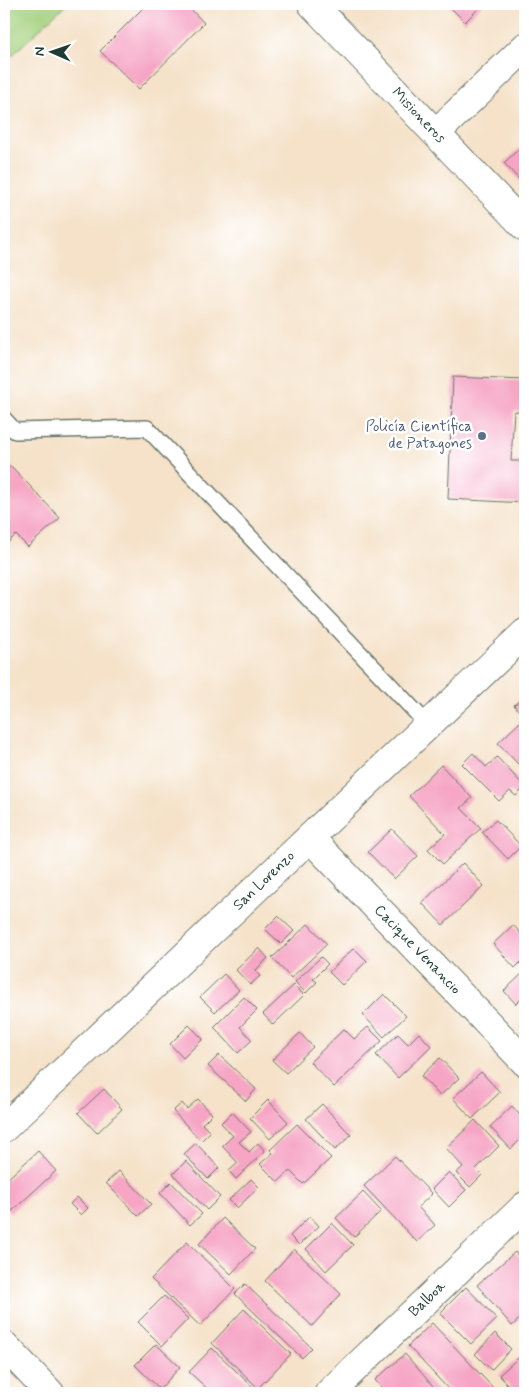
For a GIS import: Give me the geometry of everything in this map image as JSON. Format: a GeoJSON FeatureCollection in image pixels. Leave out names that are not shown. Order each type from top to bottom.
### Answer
{"type":"FeatureCollection","features":[{"type":"Feature","properties":{"kind":"street","name":"Misioneros"},"geometry":{"type":"LineString","coordinates":[[312,4],[525,227]]}},
{"type":"Feature","properties":{"kind":"street"},"geometry":{"type":"LineString","coordinates":[[436,133],[525,47]]}},
{"type":"Feature","properties":{"kind":"street","name":"San Lorenzo"},"geometry":{"type":"LineString","coordinates":[[4,1128],[525,633]]}},
{"type":"Feature","properties":{"kind":"street","name":"Cacique Venancio"},"geometry":{"type":"LineString","coordinates":[[310,838],[525,1062]]}},
{"type":"Feature","properties":{"kind":"street","name":"Balboa"},"geometry":{"type":"LineString","coordinates":[[329,1393],[525,1206]]}},
{"type":"Feature","properties":{"kind":"street"},"geometry":{"type":"LineString","coordinates":[[4,1345],[50,1393]]}},
{"type":"Feature","properties":{"kind":"lane"},"geometry":{"type":"LineString","coordinates":[[4,419],[15,432],[147,428],[428,725]]}},
{"type":"Feature","properties":{"kind":"green space"},"geometry":{"type":"Polygon","coordinates":[[[4,4],[66,4],[4,63],[4,4]]]}},
{"type":"Feature","properties":{"kind":"building"},"geometry":{"type":"Polygon","coordinates":[[[147,4],[186,4],[204,23],[139,89],[100,51],[147,4]]]}},
{"type":"Feature","properties":{"kind":"building"},"geometry":{"type":"Polygon","coordinates":[[[447,4],[483,4],[465,22],[447,4]]]}},
{"type":"Feature","properties":{"kind":"building"},"geometry":{"type":"Polygon","coordinates":[[[525,143],[525,186],[504,163],[525,143]]]}},
{"type":"Feature","properties":{"kind":"building","name":"Policía Científica de Patagones"},"geometry":{"type":"Polygon","coordinates":[[[453,377],[525,380],[525,412],[514,411],[511,461],[525,461],[525,503],[448,499],[453,377]]]}},
{"type":"Feature","properties":{"kind":"building"},"geometry":{"type":"Polygon","coordinates":[[[11,466],[60,518],[28,547],[16,535],[4,546],[4,472],[11,466]]]}},
{"type":"Feature","properties":{"kind":"building"},"geometry":{"type":"Polygon","coordinates":[[[525,696],[525,718],[514,705],[525,696]]]}},
{"type":"Feature","properties":{"kind":"building"},"geometry":{"type":"Polygon","coordinates":[[[522,720],[525,724],[525,757],[518,764],[498,743],[522,720]]]}},
{"type":"Feature","properties":{"kind":"building"},"geometry":{"type":"Polygon","coordinates":[[[473,753],[486,767],[497,757],[525,787],[516,796],[510,791],[499,801],[462,764],[473,753]]]}},
{"type":"Feature","properties":{"kind":"building"},"geometry":{"type":"Polygon","coordinates":[[[441,765],[472,798],[461,808],[481,828],[443,864],[428,849],[445,834],[409,796],[441,765]]]}},
{"type":"Feature","properties":{"kind":"building"},"geometry":{"type":"Polygon","coordinates":[[[496,820],[521,846],[508,859],[482,832],[496,820]]]}},
{"type":"Feature","properties":{"kind":"building"},"geometry":{"type":"Polygon","coordinates":[[[392,829],[418,856],[394,879],[368,852],[392,829]]]}},
{"type":"Feature","properties":{"kind":"building"},"geometry":{"type":"Polygon","coordinates":[[[463,863],[484,886],[443,925],[422,903],[463,863]]]}},
{"type":"Feature","properties":{"kind":"building"},"geometry":{"type":"Polygon","coordinates":[[[278,916],[294,931],[281,944],[265,929],[278,916]]]}},
{"type":"Feature","properties":{"kind":"building"},"geometry":{"type":"Polygon","coordinates":[[[308,924],[327,944],[291,978],[272,958],[308,924]]]}},
{"type":"Feature","properties":{"kind":"building"},"geometry":{"type":"Polygon","coordinates":[[[513,925],[525,938],[525,958],[515,968],[493,944],[513,925]]]}},
{"type":"Feature","properties":{"kind":"building"},"geometry":{"type":"Polygon","coordinates":[[[259,948],[268,958],[255,971],[260,976],[250,985],[236,970],[259,948]]]}},
{"type":"Feature","properties":{"kind":"building"},"geometry":{"type":"Polygon","coordinates":[[[354,948],[367,961],[342,985],[329,972],[354,948]]]}},
{"type":"Feature","properties":{"kind":"building"},"geometry":{"type":"Polygon","coordinates":[[[321,957],[328,964],[313,979],[317,982],[306,993],[295,982],[321,957]]]}},
{"type":"Feature","properties":{"kind":"building"},"geometry":{"type":"Polygon","coordinates":[[[525,971],[525,995],[516,1004],[504,991],[525,971]]]}},
{"type":"Feature","properties":{"kind":"building"},"geometry":{"type":"Polygon","coordinates":[[[224,974],[239,990],[215,1012],[200,997],[224,974]]]}},
{"type":"Feature","properties":{"kind":"building"},"geometry":{"type":"Polygon","coordinates":[[[294,985],[304,995],[273,1025],[263,1014],[294,985]]]}},
{"type":"Feature","properties":{"kind":"building"},"geometry":{"type":"Polygon","coordinates":[[[384,994],[406,1016],[384,1037],[363,1015],[384,994]]]}},
{"type":"Feature","properties":{"kind":"building"},"geometry":{"type":"Polygon","coordinates":[[[244,997],[257,1010],[240,1027],[252,1040],[238,1053],[214,1027],[244,997]]]}},
{"type":"Feature","properties":{"kind":"building"},"geometry":{"type":"Polygon","coordinates":[[[189,1025],[203,1039],[183,1058],[170,1044],[189,1025]]]}},
{"type":"Feature","properties":{"kind":"building"},"geometry":{"type":"Polygon","coordinates":[[[368,1027],[382,1041],[334,1087],[310,1062],[344,1029],[354,1039],[368,1027]]]}},
{"type":"Feature","properties":{"kind":"building"},"geometry":{"type":"Polygon","coordinates":[[[300,1033],[313,1047],[286,1073],[272,1060],[300,1033]]]}},
{"type":"Feature","properties":{"kind":"building"},"geometry":{"type":"Polygon","coordinates":[[[419,1033],[431,1046],[398,1078],[376,1055],[398,1034],[408,1044],[419,1033]]]}},
{"type":"Feature","properties":{"kind":"building"},"geometry":{"type":"Polygon","coordinates":[[[219,1055],[256,1089],[246,1101],[208,1066],[219,1055]]]}},
{"type":"Feature","properties":{"kind":"building"},"geometry":{"type":"Polygon","coordinates":[[[440,1058],[459,1078],[440,1096],[421,1076],[440,1058]]]}},
{"type":"Feature","properties":{"kind":"building"},"geometry":{"type":"Polygon","coordinates":[[[481,1072],[500,1092],[472,1119],[453,1098],[481,1072]]]}},
{"type":"Feature","properties":{"kind":"building"},"geometry":{"type":"Polygon","coordinates":[[[104,1089],[122,1109],[97,1133],[78,1113],[104,1089]]]}},
{"type":"Feature","properties":{"kind":"building"},"geometry":{"type":"Polygon","coordinates":[[[198,1099],[212,1114],[202,1124],[210,1132],[201,1141],[173,1111],[182,1103],[187,1109],[198,1099]]]}},
{"type":"Feature","properties":{"kind":"building"},"geometry":{"type":"Polygon","coordinates":[[[268,1100],[288,1122],[270,1139],[250,1118],[268,1100]]]}},
{"type":"Feature","properties":{"kind":"building"},"geometry":{"type":"Polygon","coordinates":[[[322,1104],[351,1135],[335,1150],[306,1119],[322,1104]]]}},
{"type":"Feature","properties":{"kind":"building"},"geometry":{"type":"Polygon","coordinates":[[[512,1106],[525,1121],[525,1135],[511,1149],[490,1127],[512,1106]]]}},
{"type":"Feature","properties":{"kind":"building"},"geometry":{"type":"Polygon","coordinates":[[[232,1112],[251,1132],[239,1142],[249,1152],[258,1143],[265,1151],[236,1179],[229,1171],[238,1163],[222,1146],[233,1136],[221,1123],[232,1112]]]}},
{"type":"Feature","properties":{"kind":"building"},"geometry":{"type":"Polygon","coordinates":[[[475,1120],[499,1146],[476,1169],[482,1175],[470,1187],[456,1173],[463,1167],[446,1148],[475,1120]]]}},
{"type":"Feature","properties":{"kind":"building"},"geometry":{"type":"Polygon","coordinates":[[[297,1124],[331,1158],[303,1184],[290,1171],[278,1182],[260,1164],[273,1153],[270,1150],[297,1124]]]}},
{"type":"Feature","properties":{"kind":"building"},"geometry":{"type":"Polygon","coordinates":[[[196,1143],[219,1168],[208,1179],[184,1154],[196,1143]]]}},
{"type":"Feature","properties":{"kind":"building"},"geometry":{"type":"Polygon","coordinates":[[[38,1151],[56,1171],[10,1213],[4,1206],[4,1182],[38,1151]]]}},
{"type":"Feature","properties":{"kind":"building"},"geometry":{"type":"Polygon","coordinates":[[[395,1156],[432,1194],[418,1207],[435,1225],[417,1242],[364,1186],[395,1156]]]}},
{"type":"Feature","properties":{"kind":"building"},"geometry":{"type":"Polygon","coordinates":[[[186,1161],[220,1197],[207,1210],[173,1174],[186,1161]]]}},
{"type":"Feature","properties":{"kind":"building"},"geometry":{"type":"Polygon","coordinates":[[[119,1171],[151,1204],[138,1216],[106,1183],[119,1171]]]}},
{"type":"Feature","properties":{"kind":"building"},"geometry":{"type":"Polygon","coordinates":[[[449,1172],[466,1190],[449,1207],[432,1189],[449,1172]]]}},
{"type":"Feature","properties":{"kind":"building"},"geometry":{"type":"Polygon","coordinates":[[[251,1179],[259,1187],[237,1208],[229,1200],[251,1179]]]}},
{"type":"Feature","properties":{"kind":"building"},"geometry":{"type":"Polygon","coordinates":[[[171,1182],[202,1214],[190,1225],[160,1193],[171,1182]]]}},
{"type":"Feature","properties":{"kind":"building"},"geometry":{"type":"Polygon","coordinates":[[[363,1192],[381,1211],[354,1237],[336,1218],[363,1192]]]}},
{"type":"Feature","properties":{"kind":"building"},"geometry":{"type":"Polygon","coordinates":[[[77,1197],[88,1208],[81,1215],[70,1204],[77,1197]]]}},
{"type":"Feature","properties":{"kind":"building"},"geometry":{"type":"Polygon","coordinates":[[[310,1216],[319,1226],[299,1245],[290,1236],[310,1216]]]}},
{"type":"Feature","properties":{"kind":"building"},"geometry":{"type":"Polygon","coordinates":[[[223,1218],[255,1249],[231,1274],[199,1244],[223,1218]]]}},
{"type":"Feature","properties":{"kind":"building"},"geometry":{"type":"Polygon","coordinates":[[[332,1223],[353,1245],[326,1271],[306,1249],[332,1223]]]}},
{"type":"Feature","properties":{"kind":"building"},"geometry":{"type":"Polygon","coordinates":[[[187,1242],[235,1289],[200,1326],[151,1279],[187,1242]]]}},
{"type":"Feature","properties":{"kind":"building"},"geometry":{"type":"Polygon","coordinates":[[[294,1249],[341,1294],[312,1326],[265,1281],[294,1249]]]}},
{"type":"Feature","properties":{"kind":"building"},"geometry":{"type":"Polygon","coordinates":[[[515,1252],[525,1264],[525,1314],[512,1326],[477,1285],[515,1252]]]}},
{"type":"Feature","properties":{"kind":"building"},"geometry":{"type":"Polygon","coordinates":[[[245,1284],[312,1348],[302,1358],[235,1294],[245,1284]]]}},
{"type":"Feature","properties":{"kind":"building"},"geometry":{"type":"Polygon","coordinates":[[[466,1287],[497,1319],[471,1344],[440,1313],[466,1287]]]}},
{"type":"Feature","properties":{"kind":"building"},"geometry":{"type":"Polygon","coordinates":[[[164,1296],[188,1319],[162,1346],[138,1322],[164,1296]]]}},
{"type":"Feature","properties":{"kind":"building"},"geometry":{"type":"Polygon","coordinates":[[[244,1309],[291,1354],[258,1388],[212,1343],[244,1309]]]}},
{"type":"Feature","properties":{"kind":"building"},"geometry":{"type":"Polygon","coordinates":[[[432,1323],[498,1393],[452,1393],[408,1346],[432,1323]]]}},
{"type":"Feature","properties":{"kind":"building"},"geometry":{"type":"Polygon","coordinates":[[[495,1333],[511,1349],[491,1370],[475,1354],[495,1333]]]}},
{"type":"Feature","properties":{"kind":"building"},"geometry":{"type":"Polygon","coordinates":[[[156,1344],[180,1367],[160,1389],[135,1365],[156,1344]]]}},
{"type":"Feature","properties":{"kind":"building"},"geometry":{"type":"Polygon","coordinates":[[[212,1348],[259,1393],[212,1393],[189,1372],[212,1348]]]}},
{"type":"Feature","properties":{"kind":"building"},"geometry":{"type":"Polygon","coordinates":[[[525,1352],[525,1393],[515,1393],[499,1375],[525,1352]]]}},
{"type":"Feature","properties":{"kind":"building"},"geometry":{"type":"Polygon","coordinates":[[[405,1354],[439,1393],[386,1393],[375,1380],[405,1354]]]}},
{"type":"Feature","properties":{"kind":"place","name":"Policía Científica de Patagones"},"geometry":{"type":"Point","coordinates":[482,436]}}]}
